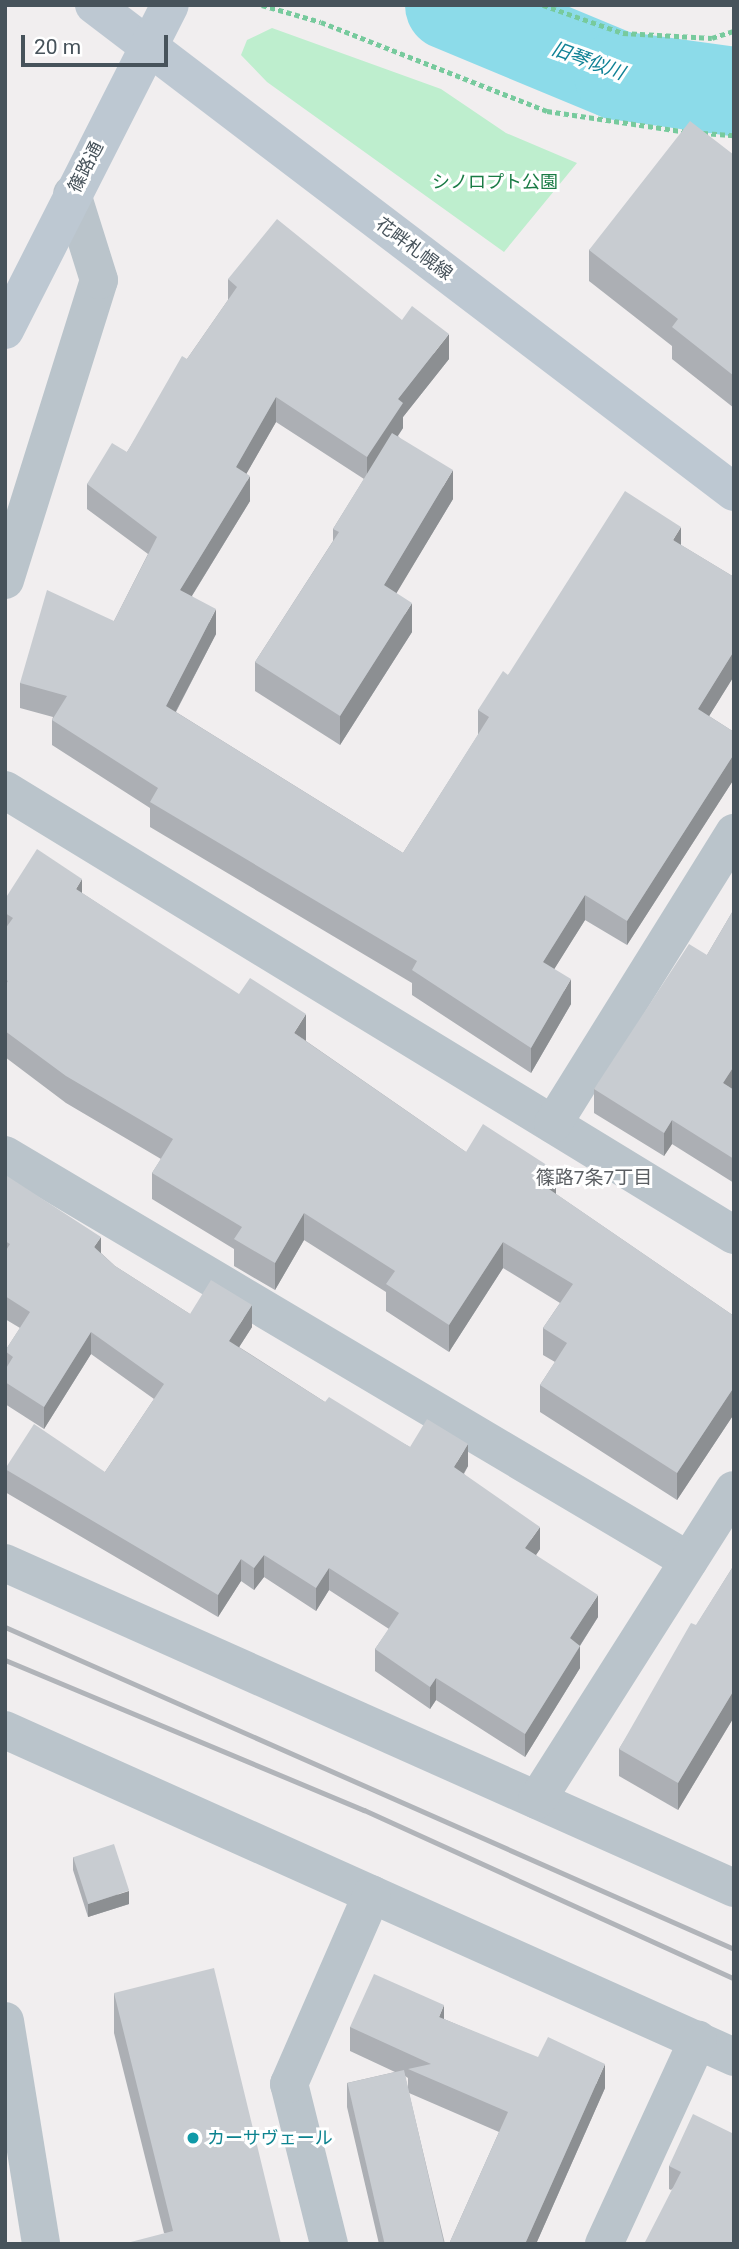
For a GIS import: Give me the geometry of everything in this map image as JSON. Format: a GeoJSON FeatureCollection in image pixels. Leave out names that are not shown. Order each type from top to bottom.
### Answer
{"type":"FeatureCollection","features":[{"type":"Feature","properties":{"kind":"main road","name":"花畔札幌線"},"geometry":{"type":"LineString","coordinates":[[94,5],[734,492]]}},
{"type":"Feature","properties":{"kind":"main road","name":"篠路通"},"geometry":{"type":"LineString","coordinates":[[5,330],[170,5]]}},
{"type":"Feature","properties":{"kind":"street"},"geometry":{"type":"LineString","coordinates":[[5,580],[99,280],[72,194]]}},
{"type":"Feature","properties":{"kind":"street"},"geometry":{"type":"LineString","coordinates":[[5,790],[734,1235]]}},
{"type":"Feature","properties":{"kind":"street"},"geometry":{"type":"LineString","coordinates":[[553,1124],[734,833]]}},
{"type":"Feature","properties":{"kind":"street"},"geometry":{"type":"LineString","coordinates":[[5,1155],[689,1560]]}},
{"type":"Feature","properties":{"kind":"street"},"geometry":{"type":"LineString","coordinates":[[537,1800],[734,1490]]}},
{"type":"Feature","properties":{"kind":"street"},"geometry":{"type":"LineString","coordinates":[[5,1563],[734,1888]]}},
{"type":"Feature","properties":{"kind":"street"},"geometry":{"type":"LineString","coordinates":[[5,1730],[734,2057]]}},
{"type":"Feature","properties":{"kind":"street"},"geometry":{"type":"LineString","coordinates":[[329,2244],[289,2084],[372,1894]]}},
{"type":"Feature","properties":{"kind":"street"},"geometry":{"type":"LineString","coordinates":[[5,2021],[41,2244]]}},
{"type":"Feature","properties":{"kind":"street"},"geometry":{"type":"LineString","coordinates":[[604,2244],[698,2040]]}},
{"type":"Feature","properties":{"kind":"path"},"geometry":{"type":"LineString","coordinates":[[262,5],[321,22],[547,111],[734,135]]}},
{"type":"Feature","properties":{"kind":"path"},"geometry":{"type":"LineString","coordinates":[[543,5],[623,33],[712,38],[734,31]]}},
{"type":"Feature","properties":{"kind":"green space","name":"シノロプト公園"},"geometry":{"type":"Polygon","coordinates":[[[272,28],[441,89],[506,133],[577,163],[504,252],[267,82],[241,55],[247,40],[272,28]]]}},
{"type":"Feature","properties":{"kind":"building"},"geometry":{"type":"Polygon","coordinates":[[[690,121],[734,155],[734,376],[672,327],[678,319],[589,250],[690,121]]]}},
{"type":"Feature","properties":{"kind":"building"},"geometry":{"type":"Polygon","coordinates":[[[277,219],[402,320],[412,306],[449,334],[398,399],[403,403],[367,457],[276,397],[236,467],[250,476],[180,590],[216,609],[166,706],[403,853],[489,717],[478,710],[503,671],[508,675],[625,491],[681,527],[673,540],[734,577],[734,651],[698,709],[734,732],[734,754],[627,921],[585,895],[543,962],[571,979],[531,1048],[412,970],[417,961],[150,802],[158,788],[52,720],[67,696],[20,683],[47,590],[114,621],[157,537],[87,484],[112,443],[127,452],[182,356],[187,359],[237,287],[228,279],[277,219]]]}},
{"type":"Feature","properties":{"kind":"building"},"geometry":{"type":"Polygon","coordinates":[[[392,433],[453,470],[384,585],[412,603],[340,716],[255,662],[339,532],[333,529],[392,433]]]}},
{"type":"Feature","properties":{"kind":"building"},"geometry":{"type":"Polygon","coordinates":[[[37,849],[82,879],[76,889],[239,994],[250,978],[306,1014],[294,1033],[466,1152],[483,1124],[556,1171],[546,1187],[734,1316],[734,1387],[677,1473],[540,1385],[567,1343],[543,1328],[573,1284],[503,1242],[449,1325],[386,1284],[395,1271],[304,1213],[275,1263],[234,1239],[242,1227],[152,1173],[173,1139],[66,1076],[5,1031],[5,986],[8,981],[5,979],[5,929],[13,918],[5,913],[5,899],[37,849]]]}},
{"type":"Feature","properties":{"kind":"building"},"geometry":{"type":"Polygon","coordinates":[[[734,909],[734,1066],[723,1083],[734,1090],[734,1159],[672,1120],[664,1133],[594,1089],[689,944],[707,955],[734,909]]]}},
{"type":"Feature","properties":{"kind":"building"},"geometry":{"type":"Polygon","coordinates":[[[7,1176],[101,1237],[94,1247],[115,1266],[190,1314],[211,1280],[252,1305],[229,1341],[325,1402],[329,1397],[410,1447],[427,1419],[468,1444],[454,1467],[540,1527],[525,1548],[598,1595],[570,1638],[580,1646],[525,1734],[436,1678],[430,1687],[375,1649],[399,1613],[329,1568],[316,1588],[264,1555],[254,1568],[241,1559],[218,1595],[5,1469],[34,1424],[105,1472],[164,1384],[91,1332],[44,1407],[5,1382],[5,1370],[13,1357],[5,1351],[30,1312],[5,1296],[5,1252],[10,1244],[5,1241],[7,1176]]]}},
{"type":"Feature","properties":{"kind":"building"},"geometry":{"type":"Polygon","coordinates":[[[734,1565],[734,1690],[678,1783],[619,1749],[691,1623],[696,1625],[734,1565]]]}},
{"type":"Feature","properties":{"kind":"building"},"geometry":{"type":"Polygon","coordinates":[[[114,1844],[129,1891],[88,1904],[73,1857],[114,1844]]]}},
{"type":"Feature","properties":{"kind":"building","name":"カーサヴェール"},"geometry":{"type":"Polygon","coordinates":[[[214,1968],[281,2244],[123,2244],[173,2231],[114,1993],[214,1968]]]}},
{"type":"Feature","properties":{"kind":"building"},"geometry":{"type":"Polygon","coordinates":[[[374,1974],[444,2005],[439,2017],[538,2057],[548,2037],[605,2064],[525,2244],[449,2244],[508,2112],[408,2069],[431,2064],[350,2027],[374,1974]]]}},
{"type":"Feature","properties":{"kind":"building"},"geometry":{"type":"Polygon","coordinates":[[[404,2070],[444,2244],[385,2244],[347,2083],[404,2070]]]}},
{"type":"Feature","properties":{"kind":"building"},"geometry":{"type":"Polygon","coordinates":[[[693,2114],[734,2134],[734,2244],[644,2244],[681,2172],[669,2166],[693,2114]]]}},
{"type":"Feature","properties":{"kind":"waterway","name":"旧琴似川"},"geometry":{"type":"LineString","coordinates":[[449,5],[618,75],[734,91]]}},
{"type":"Feature","properties":{"kind":"railway"},"geometry":{"type":"LineString","coordinates":[[5,1627],[734,1949]]}},
{"type":"Feature","properties":{"kind":"railway"},"geometry":{"type":"LineString","coordinates":[[5,1660],[364,1810],[734,1979]]}},
{"type":"Feature","properties":{"kind":"place","name":"カーサヴェール"},"geometry":{"type":"Point","coordinates":[193,2138]}},
{"type":"Feature","properties":{"kind":"district","name":"篠路7条7丁目"},"geometry":{"type":"Point","coordinates":[594,1178]}}]}
